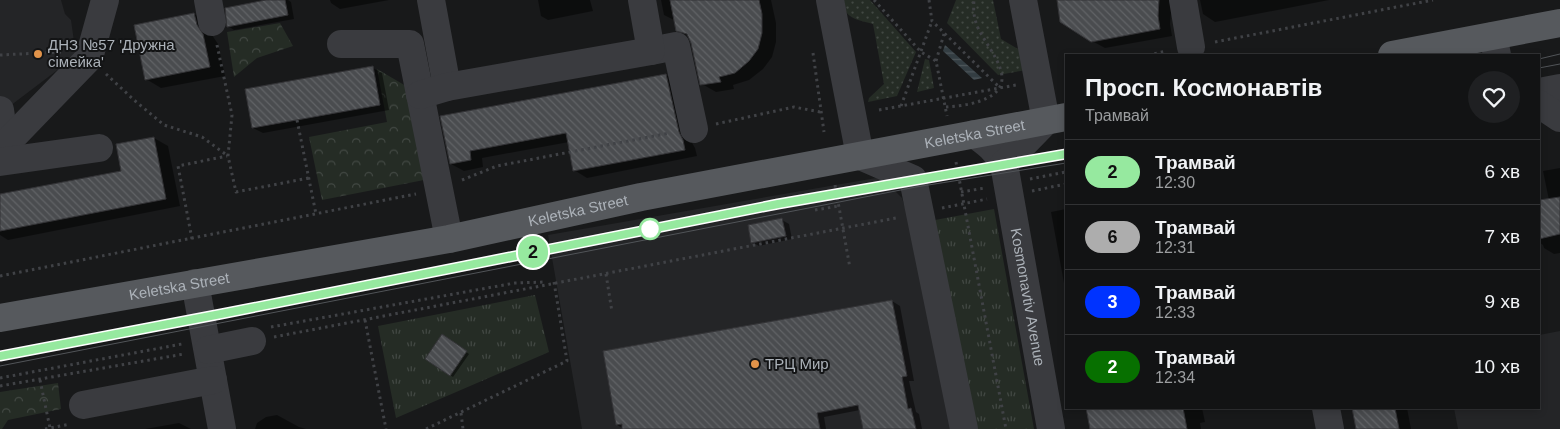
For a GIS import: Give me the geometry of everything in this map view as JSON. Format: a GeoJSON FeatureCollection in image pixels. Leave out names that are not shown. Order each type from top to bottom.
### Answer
{"type":"FeatureCollection","features":[{"type":"Feature","properties":{"kind":"main road"},"geometry":{"type":"LineString","coordinates":[[1402,54],[1495,45],[1560,23]]}},
{"type":"Feature","properties":{"kind":"main road","name":"Keletska Street"},"geometry":{"type":"LineString","coordinates":[[0,318],[448,239],[641,197],[1056,119]]}},
{"type":"Feature","properties":{"kind":"street"},"geometry":{"type":"LineString","coordinates":[[2,152],[91,54],[105,0]]}},
{"type":"Feature","properties":{"kind":"street"},"geometry":{"type":"LineString","coordinates":[[431,0],[447,87]]}},
{"type":"Feature","properties":{"kind":"street"},"geometry":{"type":"LineString","coordinates":[[642,0],[651,51]]}},
{"type":"Feature","properties":{"kind":"street"},"geometry":{"type":"LineString","coordinates":[[830,0],[860,156],[913,179]]}},
{"type":"Feature","properties":{"kind":"street"},"geometry":{"type":"LineString","coordinates":[[1004,164],[1056,119],[1023,0]]}},
{"type":"Feature","properties":{"kind":"street"},"geometry":{"type":"LineString","coordinates":[[1183,0],[1191,47]]}},
{"type":"Feature","properties":{"kind":"street"},"geometry":{"type":"LineString","coordinates":[[341,44],[410,44],[448,239]]}},
{"type":"Feature","properties":{"kind":"street"},"geometry":{"type":"LineString","coordinates":[[420,95],[447,87],[676,46],[694,129]]}},
{"type":"Feature","properties":{"kind":"street"},"geometry":{"type":"LineString","coordinates":[[1540,92],[1560,88]]}},
{"type":"Feature","properties":{"kind":"street"},"geometry":{"type":"LineString","coordinates":[[1540,105],[1560,118]]}},
{"type":"Feature","properties":{"kind":"street"},"geometry":{"type":"LineString","coordinates":[[0,110],[2,152]]}},
{"type":"Feature","properties":{"kind":"street","name":"Kosmonavtiv Avenue"},"geometry":{"type":"LineString","coordinates":[[974,134],[997,151],[1004,164],[1051,429]]}},
{"type":"Feature","properties":{"kind":"street"},"geometry":{"type":"LineString","coordinates":[[933,142],[917,157],[911,167],[964,429]]}},
{"type":"Feature","properties":{"kind":"street"},"geometry":{"type":"LineString","coordinates":[[2,152],[99,148]]}},
{"type":"Feature","properties":{"kind":"street"},"geometry":{"type":"LineString","coordinates":[[195,283],[222,429]]}},
{"type":"Feature","properties":{"kind":"street"},"geometry":{"type":"LineString","coordinates":[[207,344],[258,335]]}},
{"type":"Feature","properties":{"kind":"street"},"geometry":{"type":"LineString","coordinates":[[82,405],[213,380]]}},
{"type":"Feature","properties":{"kind":"street"},"geometry":{"type":"LineString","coordinates":[[1326,409],[1330,429]]}},
{"type":"Feature","properties":{"kind":"path"},"geometry":{"type":"LineString","coordinates":[[874,0],[921,52],[936,61]]}},
{"type":"Feature","properties":{"kind":"path"},"geometry":{"type":"LineString","coordinates":[[901,106],[932,21],[929,0]]}},
{"type":"Feature","properties":{"kind":"path"},"geometry":{"type":"LineString","coordinates":[[944,34],[936,61],[946,108],[980,102],[993,95],[1003,83],[1003,76],[994,55],[975,21],[973,11],[974,0]]}},
{"type":"Feature","properties":{"kind":"path"},"geometry":{"type":"LineString","coordinates":[[1153,54],[1433,0]]}},
{"type":"Feature","properties":{"kind":"path"},"geometry":{"type":"LineString","coordinates":[[210,11],[232,115],[228,156],[236,192],[309,178]]}},
{"type":"Feature","properties":{"kind":"path"},"geometry":{"type":"LineString","coordinates":[[932,21],[1000,88]]}},
{"type":"Feature","properties":{"kind":"path"},"geometry":{"type":"LineString","coordinates":[[813,46],[824,132]]}},
{"type":"Feature","properties":{"kind":"path"},"geometry":{"type":"LineString","coordinates":[[0,55],[91,54],[134,100],[164,124],[202,137],[228,156]]}},
{"type":"Feature","properties":{"kind":"path"},"geometry":{"type":"LineString","coordinates":[[879,110],[1019,85]]}},
{"type":"Feature","properties":{"kind":"path"},"geometry":{"type":"LineString","coordinates":[[0,276],[438,189],[497,166],[694,129],[794,107],[820,112]]}},
{"type":"Feature","properties":{"kind":"path"},"geometry":{"type":"LineString","coordinates":[[297,120],[316,214]]}},
{"type":"Feature","properties":{"kind":"path"},"geometry":{"type":"LineString","coordinates":[[192,239],[178,166],[228,156]]}},
{"type":"Feature","properties":{"kind":"path"},"geometry":{"type":"LineString","coordinates":[[956,164],[1006,429]]}},
{"type":"Feature","properties":{"kind":"path"},"geometry":{"type":"LineString","coordinates":[[835,182],[850,268]]}},
{"type":"Feature","properties":{"kind":"path"},"geometry":{"type":"LineString","coordinates":[[258,335],[365,320],[554,282],[606,274],[843,229],[1065,184]]}},
{"type":"Feature","properties":{"kind":"path"},"geometry":{"type":"LineString","coordinates":[[815,210],[839,206]]}},
{"type":"Feature","properties":{"kind":"path"},"geometry":{"type":"LineString","coordinates":[[606,274],[612,312]]}},
{"type":"Feature","properties":{"kind":"path"},"geometry":{"type":"LineString","coordinates":[[258,335],[515,283],[554,282]]}},
{"type":"Feature","properties":{"kind":"path"},"geometry":{"type":"LineString","coordinates":[[426,429],[567,361],[554,282]]}},
{"type":"Feature","properties":{"kind":"path"},"geometry":{"type":"LineString","coordinates":[[365,320],[386,429]]}},
{"type":"Feature","properties":{"kind":"path"},"geometry":{"type":"LineString","coordinates":[[0,378],[207,344]]}},
{"type":"Feature","properties":{"kind":"path"},"geometry":{"type":"LineString","coordinates":[[0,386],[207,344]]}},
{"type":"Feature","properties":{"kind":"path"},"geometry":{"type":"LineString","coordinates":[[40,379],[50,428]]}},
{"type":"Feature","properties":{"kind":"path"},"geometry":{"type":"LineString","coordinates":[[460,413],[463,429]]}},
{"type":"Feature","properties":{"kind":"shaded area","name":"ДНЗ №57 'Дружна сімейка'"},"geometry":{"type":"Polygon","coordinates":[[[0,0],[61,0],[65,14],[71,20],[76,56],[6,109],[0,109],[0,0]]]}},
{"type":"Feature","properties":{"kind":"shaded area"},"geometry":{"type":"Polygon","coordinates":[[[945,45],[982,78],[974,80],[943,51],[945,45]]]}},
{"type":"Feature","properties":{"kind":"shaded area"},"geometry":{"type":"Polygon","coordinates":[[[876,178],[884,180],[902,198],[911,226],[953,429],[582,429],[548,235],[876,178]]]}},
{"type":"Feature","properties":{"kind":"shaded area"},"geometry":{"type":"Polygon","coordinates":[[[1560,331],[1560,429],[1458,429],[1454,409],[1540,409],[1540,335],[1560,331]]]}},
{"type":"Feature","properties":{"kind":"green space"},"geometry":{"type":"Polygon","coordinates":[[[840,0],[870,0],[916,52],[897,96],[868,102],[869,98],[884,84],[873,24],[849,15],[840,0]]]}},
{"type":"Feature","properties":{"kind":"green space"},"geometry":{"type":"Polygon","coordinates":[[[956,0],[993,0],[1001,39],[1023,52],[1026,70],[998,75],[947,23],[956,0]]]}},
{"type":"Feature","properties":{"kind":"green space"},"geometry":{"type":"Polygon","coordinates":[[[280,23],[293,46],[257,58],[234,77],[227,32],[280,23]]]}},
{"type":"Feature","properties":{"kind":"green space"},"geometry":{"type":"Polygon","coordinates":[[[925,59],[929,60],[934,88],[917,92],[925,59]]]}},
{"type":"Feature","properties":{"kind":"green space"},"geometry":{"type":"Polygon","coordinates":[[[377,69],[406,86],[424,180],[322,200],[309,137],[387,122],[377,69]]]}},
{"type":"Feature","properties":{"kind":"green space"},"geometry":{"type":"Polygon","coordinates":[[[994,209],[1034,429],[975,429],[935,220],[994,209]]]}},
{"type":"Feature","properties":{"kind":"green space"},"geometry":{"type":"Polygon","coordinates":[[[535,295],[549,352],[396,418],[378,326],[535,295]]]}},
{"type":"Feature","properties":{"kind":"green space"},"geometry":{"type":"Polygon","coordinates":[[[58,383],[61,409],[8,420],[0,429],[0,392],[58,383]]]}},
{"type":"Feature","properties":{"kind":"building"},"geometry":{"type":"Polygon","coordinates":[[[266,0],[285,0],[288,15],[227,27],[225,8],[266,0]]]}},
{"type":"Feature","properties":{"kind":"building"},"geometry":{"type":"Polygon","coordinates":[[[670,0],[759,0],[762,14],[762,33],[758,49],[749,61],[735,73],[719,77],[721,82],[700,85],[691,43],[687,34],[676,31],[670,0]]]}},
{"type":"Feature","properties":{"kind":"building"},"geometry":{"type":"Polygon","coordinates":[[[1057,0],[1159,0],[1158,16],[1160,29],[1091,42],[1060,22],[1057,0]]]}},
{"type":"Feature","properties":{"kind":"building"},"geometry":{"type":"Polygon","coordinates":[[[194,13],[197,25],[203,34],[210,67],[145,80],[134,25],[194,13]]]}},
{"type":"Feature","properties":{"kind":"building"},"geometry":{"type":"Polygon","coordinates":[[[373,66],[380,105],[252,128],[245,89],[373,66]]]}},
{"type":"Feature","properties":{"kind":"building"},"geometry":{"type":"Polygon","coordinates":[[[666,74],[685,150],[573,171],[566,133],[470,151],[471,160],[450,164],[440,116],[666,74]]]}},
{"type":"Feature","properties":{"kind":"building"},"geometry":{"type":"Polygon","coordinates":[[[154,137],[166,199],[0,231],[0,194],[121,171],[116,144],[154,137]]]}},
{"type":"Feature","properties":{"kind":"building"},"geometry":{"type":"Polygon","coordinates":[[[1560,197],[1560,234],[1540,239],[1540,200],[1560,197]]]}},
{"type":"Feature","properties":{"kind":"building"},"geometry":{"type":"Polygon","coordinates":[[[782,218],[786,236],[751,243],[748,225],[782,218]]]}},
{"type":"Feature","properties":{"kind":"building","name":"ТРЦ Мир"},"geometry":{"type":"Polygon","coordinates":[[[892,300],[907,376],[902,377],[908,409],[911,408],[916,429],[863,429],[858,405],[817,413],[820,429],[622,429],[622,424],[616,425],[603,351],[892,300]]]}},
{"type":"Feature","properties":{"kind":"building"},"geometry":{"type":"Polygon","coordinates":[[[442,334],[467,351],[450,376],[425,359],[442,334]]]}},
{"type":"Feature","properties":{"kind":"building"},"geometry":{"type":"Polygon","coordinates":[[[1086,409],[1183,409],[1187,429],[1090,429],[1086,409]]]}},
{"type":"Feature","properties":{"kind":"building"},"geometry":{"type":"Polygon","coordinates":[[[1352,409],[1395,409],[1399,429],[1356,429],[1352,409]]]}},
{"type":"Feature","properties":{"kind":"tram line"},"geometry":{"type":"LineString","coordinates":[[1540,59],[1560,54]]}},
{"type":"Feature","properties":{"kind":"tram line"},"geometry":{"type":"LineString","coordinates":[[1540,68],[1560,64]]}},
{"type":"Feature","properties":{"kind":"tram line"},"geometry":{"type":"LineString","coordinates":[[0,356],[778,204],[1065,154]]}},
{"type":"Feature","properties":{"kind":"tram line","name":"2"},"geometry":{"type":"LineString","coordinates":[[0,356],[778,204],[913,179],[1065,154]]}},
{"type":"Feature","properties":{"kind":"tram line"},"geometry":{"type":"LineString","coordinates":[[0,366],[916,187],[1065,163]]}},
{"type":"Feature","properties":{"kind":"place","name":"ДНЗ №57 'Дружна сімейка'"},"geometry":{"type":"Point","coordinates":[38,54]}},
{"type":"Feature","properties":{"kind":"place","name":"ТРЦ Мир"},"geometry":{"type":"Point","coordinates":[755,364]}}]}
